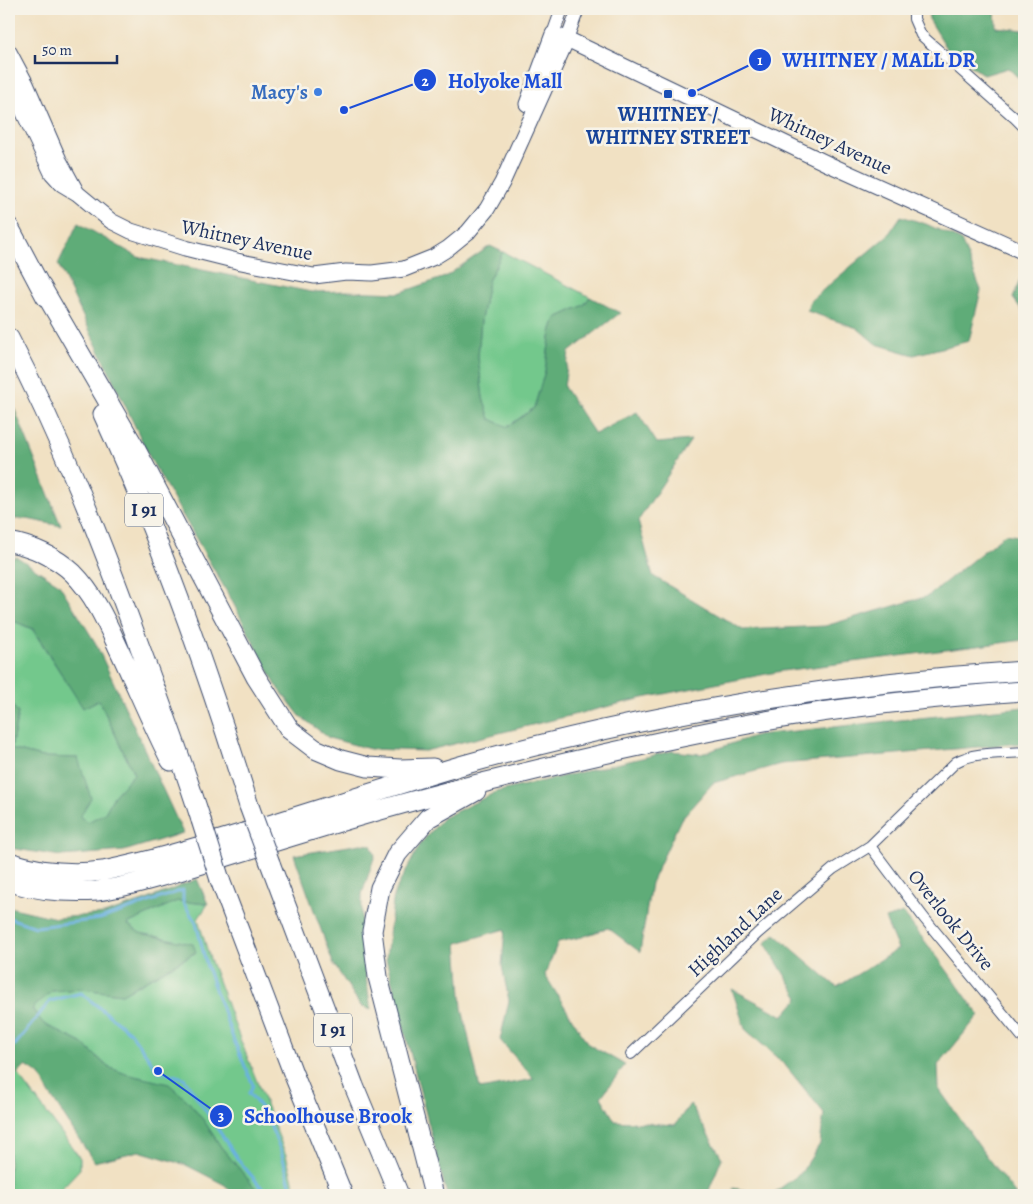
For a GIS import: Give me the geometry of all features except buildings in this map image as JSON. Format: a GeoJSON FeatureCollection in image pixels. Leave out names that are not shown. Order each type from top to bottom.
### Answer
{"type":"FeatureCollection","features":[{"type":"Feature","properties":{"kind":"highway","name":"I 91"},"geometry":{"type":"LineString","coordinates":[[9,227],[41,286],[102,411],[151,527],[207,675],[249,806],[270,863],[354,1086],[399,1195]]}},
{"type":"Feature","properties":{"kind":"highway"},"geometry":{"type":"LineString","coordinates":[[41,286],[135,448],[256,677],[290,730],[315,749],[341,760],[368,767],[400,769],[456,767]]}},
{"type":"Feature","properties":{"kind":"highway","name":"I 91"},"geometry":{"type":"LineString","coordinates":[[9,338],[64,454],[96,530],[170,728],[220,880],[293,1074],[343,1195]]}},
{"type":"Feature","properties":{"kind":"highway"},"geometry":{"type":"LineString","coordinates":[[9,542],[34,549],[52,558],[68,569],[86,588],[112,634],[156,731],[201,820]]}},
{"type":"Feature","properties":{"kind":"highway"},"geometry":{"type":"LineString","coordinates":[[9,862],[37,869],[71,873],[118,868],[198,848],[456,767],[582,735],[723,707],[896,683],[1024,671]]}},
{"type":"Feature","properties":{"kind":"highway"},"geometry":{"type":"LineString","coordinates":[[9,882],[59,891],[97,891],[118,888],[200,865],[361,815],[497,779],[632,748],[765,721],[902,702],[1024,691]]}},
{"type":"Feature","properties":{"kind":"highway"},"geometry":{"type":"LineString","coordinates":[[434,1195],[378,977],[372,931],[380,888],[397,854],[428,818],[497,779]]}},
{"type":"Feature","properties":{"kind":"main road","name":"Whitney Avenue"},"geometry":{"type":"LineString","coordinates":[[9,81],[52,172],[62,184],[77,193],[111,221],[131,231],[185,248],[241,262],[314,276],[346,272],[380,272],[404,269],[434,257],[462,237],[476,223],[495,196],[515,151],[526,107],[560,36],[828,164],[1024,252]]}},
{"type":"Feature","properties":{"kind":"main road","name":"Whitney Avenue"},"geometry":{"type":"LineString","coordinates":[[9,52],[26,84],[59,160],[77,193]]}},
{"type":"Feature","properties":{"kind":"street"},"geometry":{"type":"LineString","coordinates":[[560,36],[562,9]]}},
{"type":"Feature","properties":{"kind":"street"},"geometry":{"type":"LineString","coordinates":[[560,36],[578,9]]}},
{"type":"Feature","properties":{"kind":"street"},"geometry":{"type":"LineString","coordinates":[[914,9],[914,19],[921,35],[1024,127]]}},
{"type":"Feature","properties":{"kind":"street","name":"Highland Lane"},"geometry":{"type":"LineString","coordinates":[[631,1054],[744,946],[817,881],[870,846],[956,762],[977,756],[1024,752]]}},
{"type":"Feature","properties":{"kind":"street","name":"Overlook Drive"},"geometry":{"type":"LineString","coordinates":[[870,846],[924,918],[1024,1039]]}},
{"type":"Feature","properties":{"kind":"green space"},"geometry":{"type":"Polygon","coordinates":[[[928,9],[995,9],[996,27],[1024,30],[1024,83],[1008,68],[984,75],[948,50],[929,19],[928,9]]]}},
{"type":"Feature","properties":{"kind":"green space"},"geometry":{"type":"Polygon","coordinates":[[[901,216],[926,224],[961,240],[981,290],[969,341],[914,355],[876,344],[857,328],[807,311],[810,301],[888,235],[901,216]]]}},
{"type":"Feature","properties":{"kind":"green space"},"geometry":{"type":"Polygon","coordinates":[[[78,223],[138,257],[311,292],[399,293],[445,277],[490,246],[503,252],[488,281],[481,320],[478,357],[483,398],[490,419],[508,427],[534,408],[545,371],[551,332],[556,318],[584,305],[590,297],[620,313],[569,352],[564,387],[595,434],[637,412],[657,443],[691,440],[638,521],[653,576],[743,630],[825,626],[928,596],[1005,534],[1024,537],[1024,640],[782,671],[643,698],[425,751],[370,749],[329,738],[300,716],[276,685],[232,601],[151,460],[58,264],[78,223]]]}},
{"type":"Feature","properties":{"kind":"green space"},"geometry":{"type":"Polygon","coordinates":[[[503,252],[590,297],[584,305],[556,318],[551,332],[545,371],[534,408],[507,427],[490,419],[483,398],[478,357],[481,320],[488,281],[503,252]]]}},
{"type":"Feature","properties":{"kind":"green space"},"geometry":{"type":"Polygon","coordinates":[[[1024,269],[1024,313],[1013,298],[1024,269]]]}},
{"type":"Feature","properties":{"kind":"green space"},"geometry":{"type":"Polygon","coordinates":[[[9,395],[61,526],[27,519],[9,519],[9,395]]]}},
{"type":"Feature","properties":{"kind":"green space"},"geometry":{"type":"Polygon","coordinates":[[[17,557],[59,584],[95,642],[183,833],[124,851],[61,856],[9,848],[9,701],[18,713],[11,749],[42,757],[78,758],[91,798],[80,817],[88,822],[105,813],[114,796],[134,774],[99,700],[83,708],[33,629],[16,622],[9,622],[9,558],[17,557]]]}},
{"type":"Feature","properties":{"kind":"green space"},"geometry":{"type":"Polygon","coordinates":[[[9,622],[16,622],[32,629],[83,707],[99,700],[134,774],[114,796],[105,813],[88,822],[79,817],[78,758],[42,757],[11,749],[18,713],[9,701],[9,622]]]}},
{"type":"Feature","properties":{"kind":"green space"},"geometry":{"type":"Polygon","coordinates":[[[1024,707],[1024,743],[781,764],[713,783],[681,819],[651,883],[640,952],[608,928],[582,937],[558,942],[545,975],[588,1044],[625,1065],[601,1097],[615,1121],[675,1125],[690,1104],[722,1158],[707,1195],[447,1195],[386,959],[394,893],[421,843],[443,818],[496,792],[672,751],[701,754],[757,735],[1024,707]],[[505,929],[457,943],[462,1008],[480,1089],[534,1079],[500,1040],[509,1001],[502,966],[505,929]]]}},
{"type":"Feature","properties":{"kind":"green space"},"geometry":{"type":"Polygon","coordinates":[[[361,844],[371,845],[375,855],[362,894],[361,946],[371,1010],[361,1006],[333,963],[294,855],[361,844]]]}},
{"type":"Feature","properties":{"kind":"green space"},"geometry":{"type":"Polygon","coordinates":[[[197,879],[208,904],[177,901],[127,924],[140,933],[193,944],[196,952],[122,994],[82,989],[52,991],[32,1009],[44,1024],[82,1043],[108,1067],[126,1074],[169,1084],[187,1100],[221,1147],[261,1195],[234,1195],[225,1185],[186,1165],[139,1151],[94,1162],[49,1093],[40,1075],[26,1066],[17,1074],[9,1063],[9,907],[56,918],[104,914],[146,900],[197,879]]]}},
{"type":"Feature","properties":{"kind":"green space"},"geometry":{"type":"Polygon","coordinates":[[[177,901],[208,904],[198,919],[210,959],[286,1155],[297,1195],[261,1195],[221,1147],[187,1100],[108,1067],[82,1043],[43,1024],[32,1008],[52,991],[82,989],[122,994],[195,953],[192,944],[140,933],[127,924],[177,901]]]}},
{"type":"Feature","properties":{"kind":"green space"},"geometry":{"type":"Polygon","coordinates":[[[903,913],[979,1015],[938,1065],[939,1089],[1016,1195],[771,1195],[801,1173],[820,1144],[824,1113],[785,1065],[745,1029],[732,989],[783,1016],[799,998],[765,943],[775,934],[837,987],[898,949],[885,919],[903,913]]]}},
{"type":"Feature","properties":{"kind":"green space"},"geometry":{"type":"Polygon","coordinates":[[[9,1062],[80,1158],[80,1169],[55,1195],[9,1195],[9,1062]]]}},
{"type":"Feature","properties":{"kind":"green space"},"geometry":{"type":"Polygon","coordinates":[[[733,1188],[771,1195],[734,1195],[733,1188]]]}},
{"type":"Feature","properties":{"kind":"waterway"},"geometry":{"type":"LineString","coordinates":[[9,918],[36,927],[100,919],[183,890],[183,902],[196,923],[207,967],[233,1038],[253,1085],[249,1093],[265,1113],[281,1151],[293,1195]]}},
{"type":"Feature","properties":{"kind":"waterway"},"geometry":{"type":"LineString","coordinates":[[15,1045],[50,1001],[81,993],[130,1032],[158,1071],[184,1078],[239,1161],[268,1195]]}},
{"type":"Feature","properties":{"kind":"place","name":"Macy's"},"geometry":{"type":"Point","coordinates":[318,92]}},
{"type":"Feature","properties":{"kind":"place","name":"WHITNEY / MALL DR"},"geometry":{"type":"Point","coordinates":[692,93]}},
{"type":"Feature","properties":{"kind":"place","name":"WHITNEY / WHITNEY STREET"},"geometry":{"type":"Point","coordinates":[668,94]}},
{"type":"Feature","properties":{"kind":"place","name":"Holyoke Mall"},"geometry":{"type":"Point","coordinates":[344,110]}},
{"type":"Feature","properties":{"kind":"place","name":"Schoolhouse Brook"},"geometry":{"type":"Point","coordinates":[158,1071]}}]}
